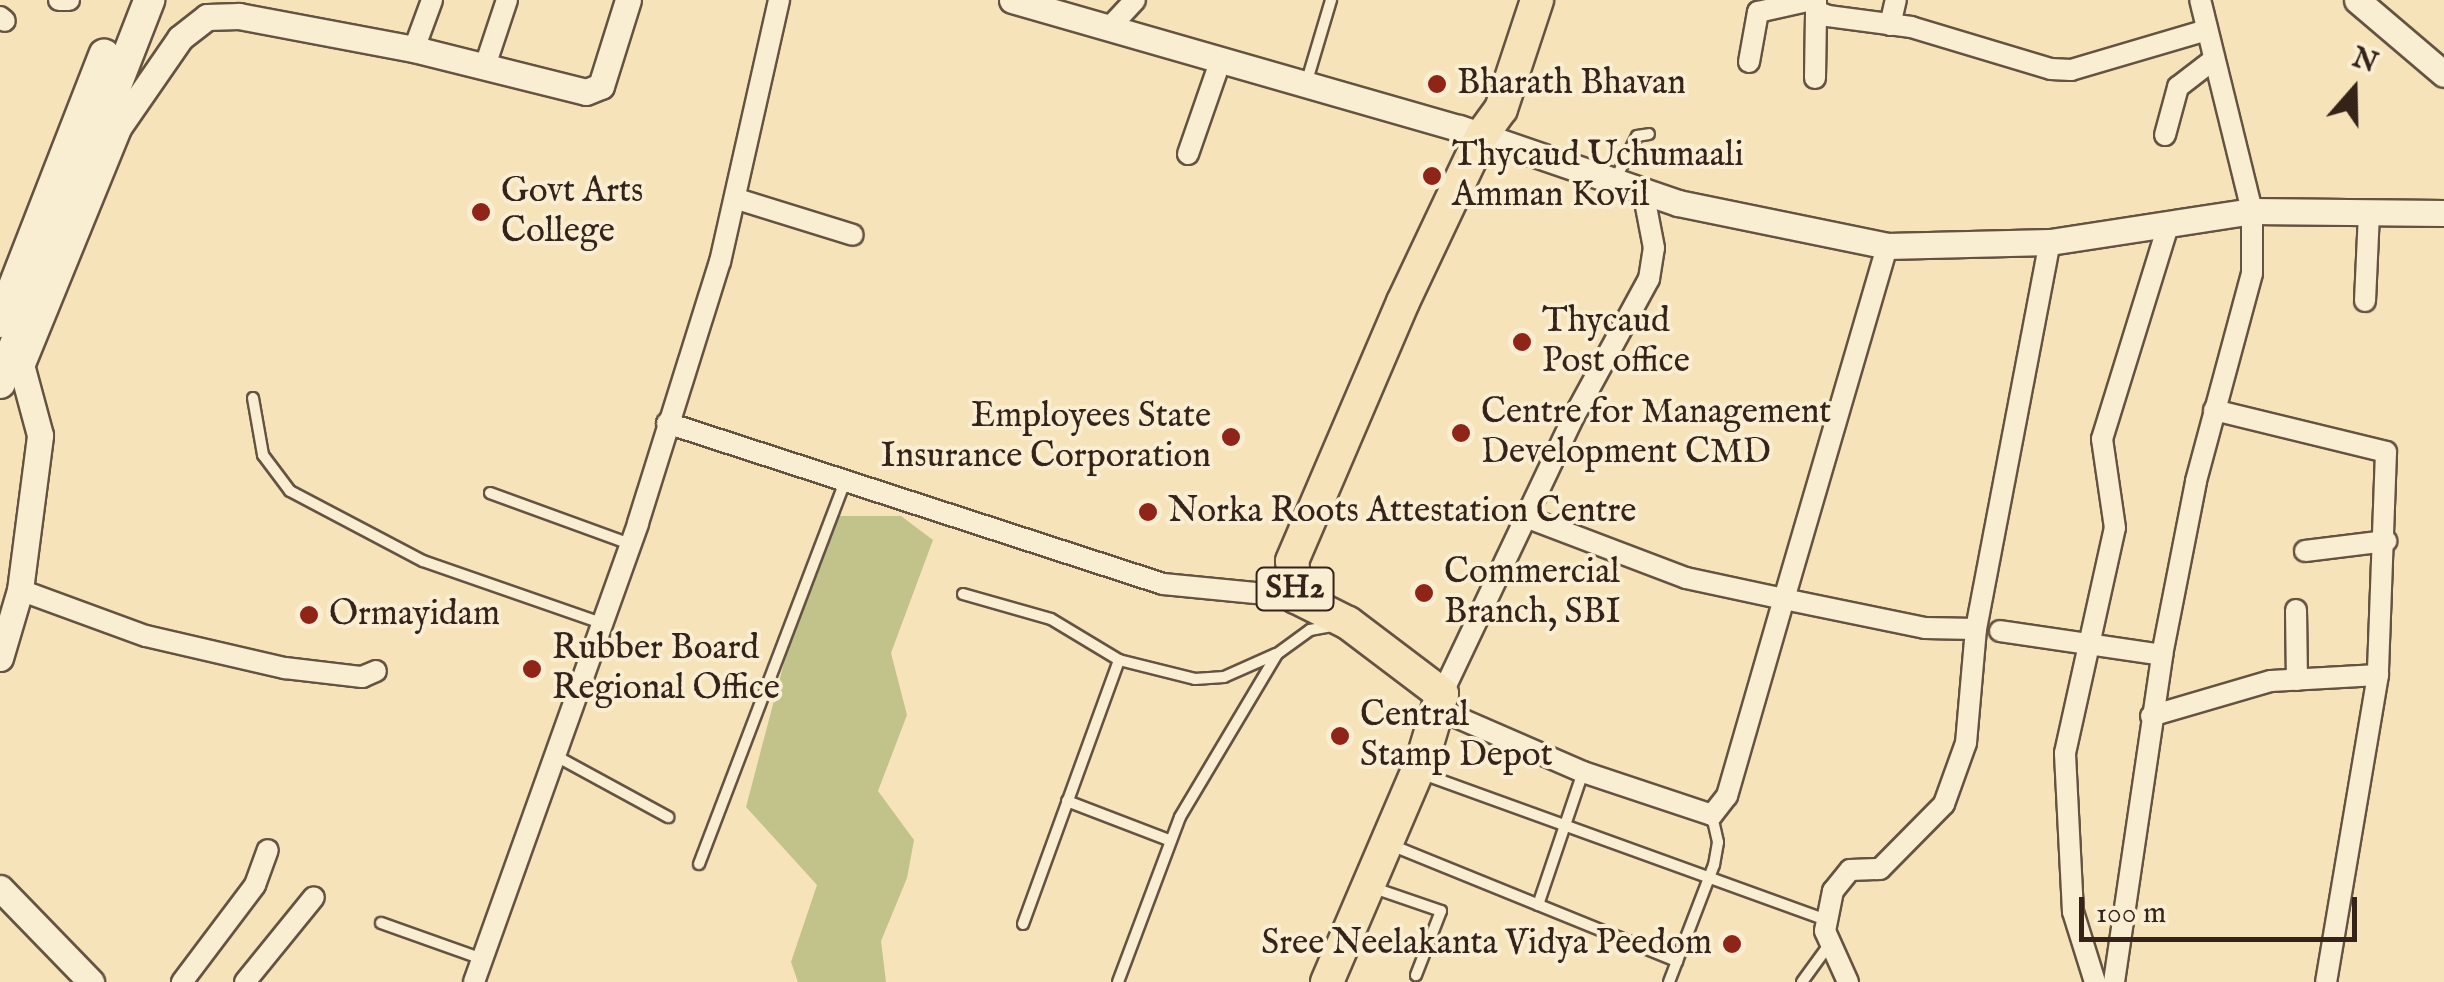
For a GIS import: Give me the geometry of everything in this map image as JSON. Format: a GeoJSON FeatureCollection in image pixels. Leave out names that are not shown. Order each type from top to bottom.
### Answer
{"type":"FeatureCollection","features":[{"type":"Feature","properties":{"kind":"main road"},"geometry":{"type":"LineString","coordinates":[[7,333],[128,0]]}},
{"type":"Feature","properties":{"kind":"main road"},"geometry":{"type":"LineString","coordinates":[[7,333],[149,0]]}},
{"type":"Feature","properties":{"kind":"main road"},"geometry":{"type":"LineString","coordinates":[[1482,135],[1485,101],[1518,0]]}},
{"type":"Feature","properties":{"kind":"main road","name":"SH2"},"geometry":{"type":"LineString","coordinates":[[1440,701],[1348,623],[1296,596],[1292,561],[1300,534],[1482,135],[1501,109],[1537,0]]}},
{"type":"Feature","properties":{"kind":"main road"},"geometry":{"type":"LineString","coordinates":[[1328,982],[1418,772],[1440,701]]}},
{"type":"Feature","properties":{"kind":"street"},"geometry":{"type":"LineString","coordinates":[[59,0],[70,0]]}},
{"type":"Feature","properties":{"kind":"street"},"geometry":{"type":"LineString","coordinates":[[414,49],[432,0]]}},
{"type":"Feature","properties":{"kind":"street"},"geometry":{"type":"LineString","coordinates":[[484,69],[507,0]]}},
{"type":"Feature","properties":{"kind":"street"},"geometry":{"type":"LineString","coordinates":[[0,658],[20,590],[40,435],[7,333],[118,128],[180,38],[207,17],[239,16],[414,49],[586,92],[601,86],[628,0]]}},
{"type":"Feature","properties":{"kind":"street"},"geometry":{"type":"LineString","coordinates":[[474,982],[630,544],[737,198],[780,0]]}},
{"type":"Feature","properties":{"kind":"street"},"geometry":{"type":"LineString","coordinates":[[1012,0],[1482,135],[1643,190],[1760,223],[1886,246],[2050,242],[2252,211],[2444,214]]}},
{"type":"Feature","properties":{"kind":"street"},"geometry":{"type":"LineString","coordinates":[[1110,28],[1135,0]]}},
{"type":"Feature","properties":{"kind":"street"},"geometry":{"type":"LineString","coordinates":[[1890,25],[1896,0]]}},
{"type":"Feature","properties":{"kind":"street"},"geometry":{"type":"LineString","coordinates":[[2114,982],[2162,655],[2214,410],[2252,272],[2252,211],[2200,0]]}},
{"type":"Feature","properties":{"kind":"street"},"geometry":{"type":"LineString","coordinates":[[2357,0],[2444,74]]}},
{"type":"Feature","properties":{"kind":"street"},"geometry":{"type":"LineString","coordinates":[[1815,4],[1815,78]]}},
{"type":"Feature","properties":{"kind":"street"},"geometry":{"type":"LineString","coordinates":[[1748,62],[1758,12],[1815,4],[1976,43],[2051,70],[2071,70],[2207,30]]}},
{"type":"Feature","properties":{"kind":"street"},"geometry":{"type":"LineString","coordinates":[[2165,135],[2178,87],[2214,60]]}},
{"type":"Feature","properties":{"kind":"street"},"geometry":{"type":"LineString","coordinates":[[1188,154],[1220,62]]}},
{"type":"Feature","properties":{"kind":"street"},"geometry":{"type":"LineString","coordinates":[[1643,190],[1654,248],[1649,279],[1440,701],[1583,772],[1712,815],[1727,796],[1886,246]]}},
{"type":"Feature","properties":{"kind":"street"},"geometry":{"type":"LineString","coordinates":[[737,198],[853,234]]}},
{"type":"Feature","properties":{"kind":"street"},"geometry":{"type":"LineString","coordinates":[[2366,301],[2368,214]]}},
{"type":"Feature","properties":{"kind":"street"},"geometry":{"type":"LineString","coordinates":[[2095,982],[2073,912],[2065,753],[2115,528],[2102,439],[2168,226]]}},
{"type":"Feature","properties":{"kind":"street"},"geometry":{"type":"LineString","coordinates":[[1848,982],[1824,918],[1839,877],[1880,869],[1944,804],[1966,743],[1976,629],[2050,242]]}},
{"type":"Feature","properties":{"kind":"street"},"geometry":{"type":"LineString","coordinates":[[2214,410],[2386,452],[2386,541],[2378,675],[2326,982]]}},
{"type":"Feature","properties":{"kind":"street"},"geometry":{"type":"LineString","coordinates":[[667,422],[844,485],[1163,584],[1296,596]]}},
{"type":"Feature","properties":{"kind":"street"},"geometry":{"type":"LineString","coordinates":[[1528,518],[1686,578],[1925,628],[1976,629]]}},
{"type":"Feature","properties":{"kind":"street"},"geometry":{"type":"LineString","coordinates":[[2305,550],[2386,541]]}},
{"type":"Feature","properties":{"kind":"street"},"geometry":{"type":"LineString","coordinates":[[20,590],[146,636],[285,668],[362,677],[376,671]]}},
{"type":"Feature","properties":{"kind":"street"},"geometry":{"type":"LineString","coordinates":[[2296,610],[2297,680]]}},
{"type":"Feature","properties":{"kind":"street"},"geometry":{"type":"LineString","coordinates":[[2000,631],[2162,655]]}},
{"type":"Feature","properties":{"kind":"street"},"geometry":{"type":"LineString","coordinates":[[2151,716],[2228,692],[2297,680],[2378,675]]}},
{"type":"Feature","properties":{"kind":"street"},"geometry":{"type":"LineString","coordinates":[[182,982],[255,885],[268,850]]}},
{"type":"Feature","properties":{"kind":"street"},"geometry":{"type":"LineString","coordinates":[[0,888],[91,982]]}},
{"type":"Feature","properties":{"kind":"street"},"geometry":{"type":"LineString","coordinates":[[246,982],[314,897]]}},
{"type":"Feature","properties":{"kind":"lane"},"geometry":{"type":"LineString","coordinates":[[1306,85],[1331,0]]}},
{"type":"Feature","properties":{"kind":"lane"},"geometry":{"type":"LineString","coordinates":[[1615,181],[1637,136],[1649,134]]}},
{"type":"Feature","properties":{"kind":"lane"},"geometry":{"type":"LineString","coordinates":[[253,398],[263,455],[290,491],[423,562],[602,623]]}},
{"type":"Feature","properties":{"kind":"lane"},"geometry":{"type":"LineString","coordinates":[[700,864],[844,485]]}},
{"type":"Feature","properties":{"kind":"lane"},"geometry":{"type":"LineString","coordinates":[[490,493],[630,544]]}},
{"type":"Feature","properties":{"kind":"lane"},"geometry":{"type":"LineString","coordinates":[[962,594],[1074,628],[1119,660],[1195,680],[1224,677],[1277,654],[1310,630],[1348,623]]}},
{"type":"Feature","properties":{"kind":"lane"},"geometry":{"type":"LineString","coordinates":[[1118,982],[1171,840],[1277,654]]}},
{"type":"Feature","properties":{"kind":"lane"},"geometry":{"type":"LineString","coordinates":[[1023,924],[1119,660]]}},
{"type":"Feature","properties":{"kind":"lane"},"geometry":{"type":"LineString","coordinates":[[555,756],[668,817]]}},
{"type":"Feature","properties":{"kind":"lane"},"geometry":{"type":"LineString","coordinates":[[1418,772],[1824,918]]}},
{"type":"Feature","properties":{"kind":"lane"},"geometry":{"type":"LineString","coordinates":[[1538,905],[1583,772]]}},
{"type":"Feature","properties":{"kind":"lane"},"geometry":{"type":"LineString","coordinates":[[1068,801],[1171,840]]}},
{"type":"Feature","properties":{"kind":"lane"},"geometry":{"type":"LineString","coordinates":[[1669,982],[1710,878],[1718,842],[1712,815]]}},
{"type":"Feature","properties":{"kind":"lane"},"geometry":{"type":"LineString","coordinates":[[1388,844],[1677,961]]}},
{"type":"Feature","properties":{"kind":"lane"},"geometry":{"type":"LineString","coordinates":[[1370,886],[1440,911],[1416,975]]}},
{"type":"Feature","properties":{"kind":"lane"},"geometry":{"type":"LineString","coordinates":[[381,923],[482,959]]}},
{"type":"Feature","properties":{"kind":"lane"},"geometry":{"type":"LineString","coordinates":[[1802,982],[1832,942]]}},
{"type":"Feature","properties":{"kind":"green space"},"geometry":{"type":"Polygon","coordinates":[[[838,516],[901,516],[933,540],[891,653],[907,715],[878,791],[914,840],[907,878],[881,941],[886,982],[798,982],[791,962],[817,885],[746,807],[796,617],[838,516]]]}},
{"type":"Feature","properties":{"kind":"place","name":"Bharath Bhavan"},"geometry":{"type":"Point","coordinates":[1437,84]}},
{"type":"Feature","properties":{"kind":"place","name":"Thycaud Uchumaali Amman Kovil"},"geometry":{"type":"Point","coordinates":[1432,176]}},
{"type":"Feature","properties":{"kind":"place","name":"Govt Arts College"},"geometry":{"type":"Point","coordinates":[481,212]}},
{"type":"Feature","properties":{"kind":"place","name":"Thycaud Post office"},"geometry":{"type":"Point","coordinates":[1522,342]}},
{"type":"Feature","properties":{"kind":"place","name":"Centre for Management Development CMD"},"geometry":{"type":"Point","coordinates":[1461,433]}},
{"type":"Feature","properties":{"kind":"place","name":"Employees State Insurance Corporation"},"geometry":{"type":"Point","coordinates":[1231,437]}},
{"type":"Feature","properties":{"kind":"place","name":"Norka Roots Attestation Centre"},"geometry":{"type":"Point","coordinates":[1148,512]}},
{"type":"Feature","properties":{"kind":"place","name":"Commercial Branch, SBI"},"geometry":{"type":"Point","coordinates":[1424,593]}},
{"type":"Feature","properties":{"kind":"place","name":"Ormayidam"},"geometry":{"type":"Point","coordinates":[309,615]}},
{"type":"Feature","properties":{"kind":"place","name":"Rubber Board Regional Office"},"geometry":{"type":"Point","coordinates":[532,669]}},
{"type":"Feature","properties":{"kind":"place","name":"Central Stamp Depot"},"geometry":{"type":"Point","coordinates":[1340,736]}},
{"type":"Feature","properties":{"kind":"place","name":"Sree Neelakanta Vidya Peedom"},"geometry":{"type":"Point","coordinates":[1732,944]}}]}
